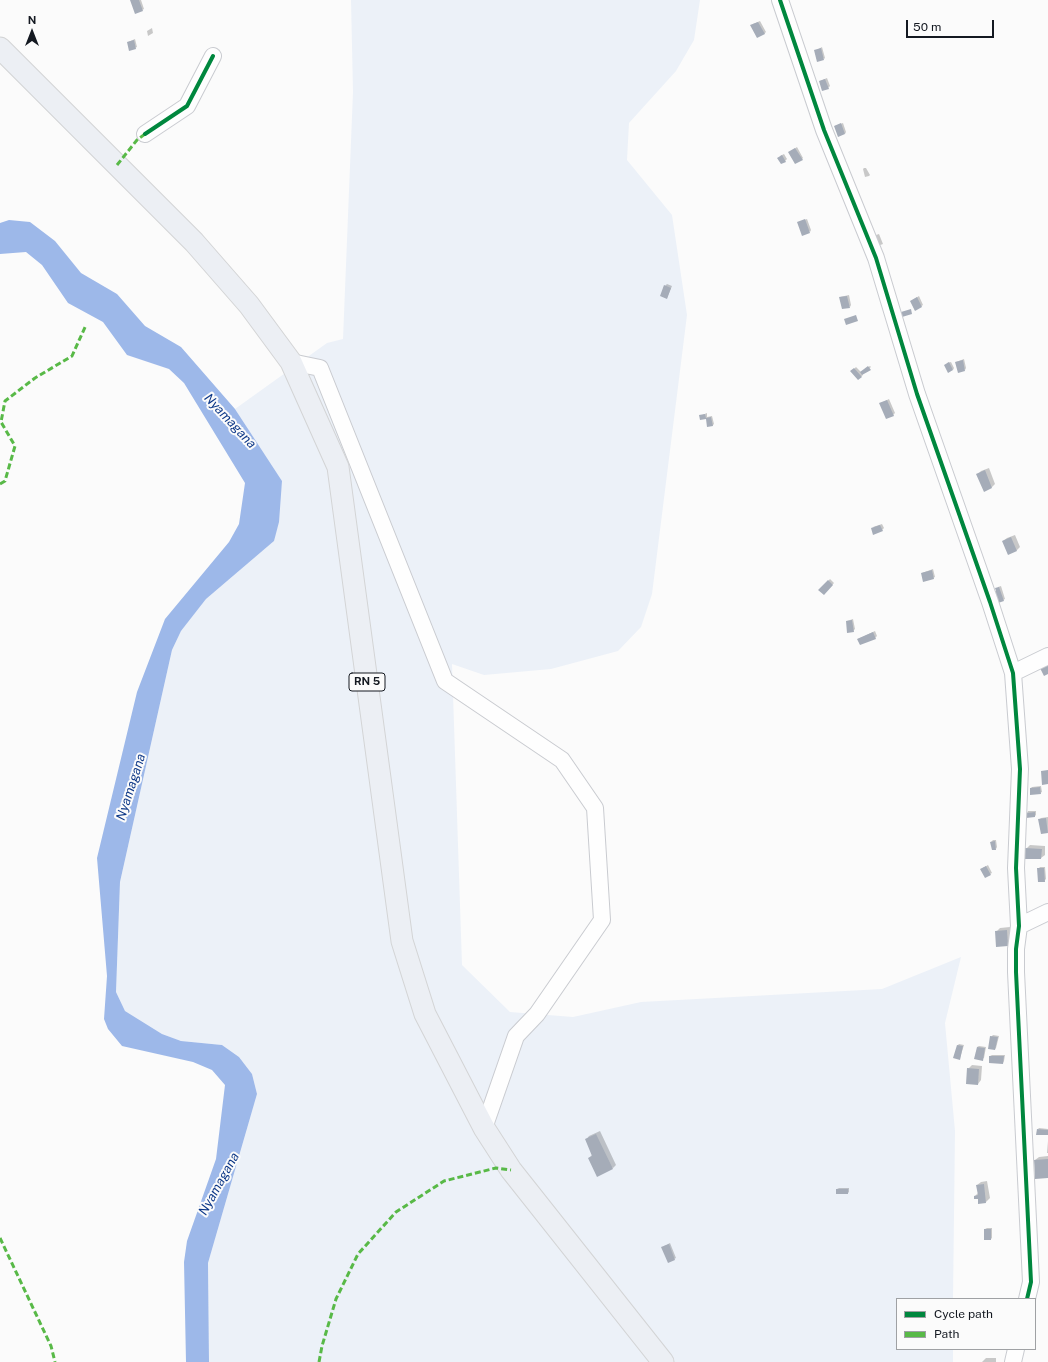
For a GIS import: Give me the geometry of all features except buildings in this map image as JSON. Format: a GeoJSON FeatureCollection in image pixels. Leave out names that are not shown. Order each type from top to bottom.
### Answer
{"type":"FeatureCollection","features":[{"type":"Feature","properties":{"kind":"main road","name":"RN 5"},"geometry":{"type":"LineString","coordinates":[[0,48],[194,242],[249,305],[291,362],[338,467],[402,940],[425,1014],[484,1128],[511,1170],[663,1362]]}},
{"type":"Feature","properties":{"kind":"street"},"geometry":{"type":"LineString","coordinates":[[780,0],[824,130],[876,258],[916,394],[990,602],[1013,672],[1020,769],[1016,868],[1019,926],[1016,949],[1016,972],[1031,1282],[1027,1298]]}},
{"type":"Feature","properties":{"kind":"street"},"geometry":{"type":"LineString","coordinates":[[145,134],[187,106],[213,56]]}},
{"type":"Feature","properties":{"kind":"street"},"geometry":{"type":"LineString","coordinates":[[291,362],[320,368],[445,681],[562,760],[595,808],[602,920],[537,1014],[516,1036],[484,1128]]}},
{"type":"Feature","properties":{"kind":"street"},"geometry":{"type":"LineString","coordinates":[[1013,672],[1048,656]]}},
{"type":"Feature","properties":{"kind":"street"},"geometry":{"type":"LineString","coordinates":[[1019,926],[1048,912]]}},
{"type":"Feature","properties":{"kind":"street"},"geometry":{"type":"LineString","coordinates":[[1013,1362],[1016,1350]]}},
{"type":"Feature","properties":{"kind":"shaded area"},"geometry":{"type":"Polygon","coordinates":[[[351,0],[700,0],[694,40],[676,71],[629,123],[627,160],[672,215],[687,315],[652,594],[641,627],[618,651],[551,669],[484,675],[452,664],[462,965],[510,1012],[573,1017],[641,1002],[882,989],[961,957],[945,1023],[955,1131],[953,1298],[896,1298],[896,1350],[953,1350],[953,1362],[209,1362],[208,1263],[257,1094],[252,1074],[239,1057],[222,1045],[181,1041],[162,1034],[125,1011],[116,992],[120,882],[172,650],[181,631],[206,599],[274,541],[282,481],[235,409],[327,343],[343,339],[353,92],[351,0]]]}},
{"type":"Feature","properties":{"kind":"water","name":"Nyamagana"},"geometry":{"type":"Polygon","coordinates":[[[9,220],[30,222],[55,241],[81,273],[117,294],[145,326],[181,347],[235,409],[282,481],[279,522],[274,541],[206,599],[181,631],[172,650],[120,882],[116,992],[125,1011],[162,1034],[181,1041],[222,1045],[239,1057],[252,1074],[257,1094],[208,1263],[209,1362],[186,1362],[184,1262],[187,1241],[216,1159],[225,1085],[212,1070],[193,1062],[122,1046],[108,1029],[104,1019],[107,976],[97,858],[137,692],[165,619],[229,542],[239,524],[245,483],[184,383],[169,369],[127,355],[103,322],[68,303],[42,265],[26,252],[0,254],[0,223],[9,220]]]}},
{"type":"Feature","properties":{"kind":"marked path"},"geometry":{"type":"LineString","coordinates":[[117,165],[137,140],[145,134]]}},
{"type":"Feature","properties":{"kind":"marked path"},"geometry":{"type":"LineString","coordinates":[[0,484],[5,481],[15,446],[1,422],[5,401],[35,378],[72,356],[86,325]]}},
{"type":"Feature","properties":{"kind":"marked path"},"geometry":{"type":"LineString","coordinates":[[319,1362],[322,1346],[336,1299],[358,1254],[396,1212],[444,1181],[496,1168],[511,1170]]}},
{"type":"Feature","properties":{"kind":"marked path"},"geometry":{"type":"LineString","coordinates":[[0,1238],[51,1346],[55,1362]]}},
{"type":"Feature","properties":{"kind":"cycle path"},"geometry":{"type":"LineString","coordinates":[[780,0],[824,130],[876,258],[917,394],[990,602],[1013,673],[1020,769],[1016,868],[1019,926],[1016,949],[1016,972],[1031,1282],[1027,1298]]}},
{"type":"Feature","properties":{"kind":"cycle path"},"geometry":{"type":"LineString","coordinates":[[145,134],[187,106],[213,56]]}}]}
